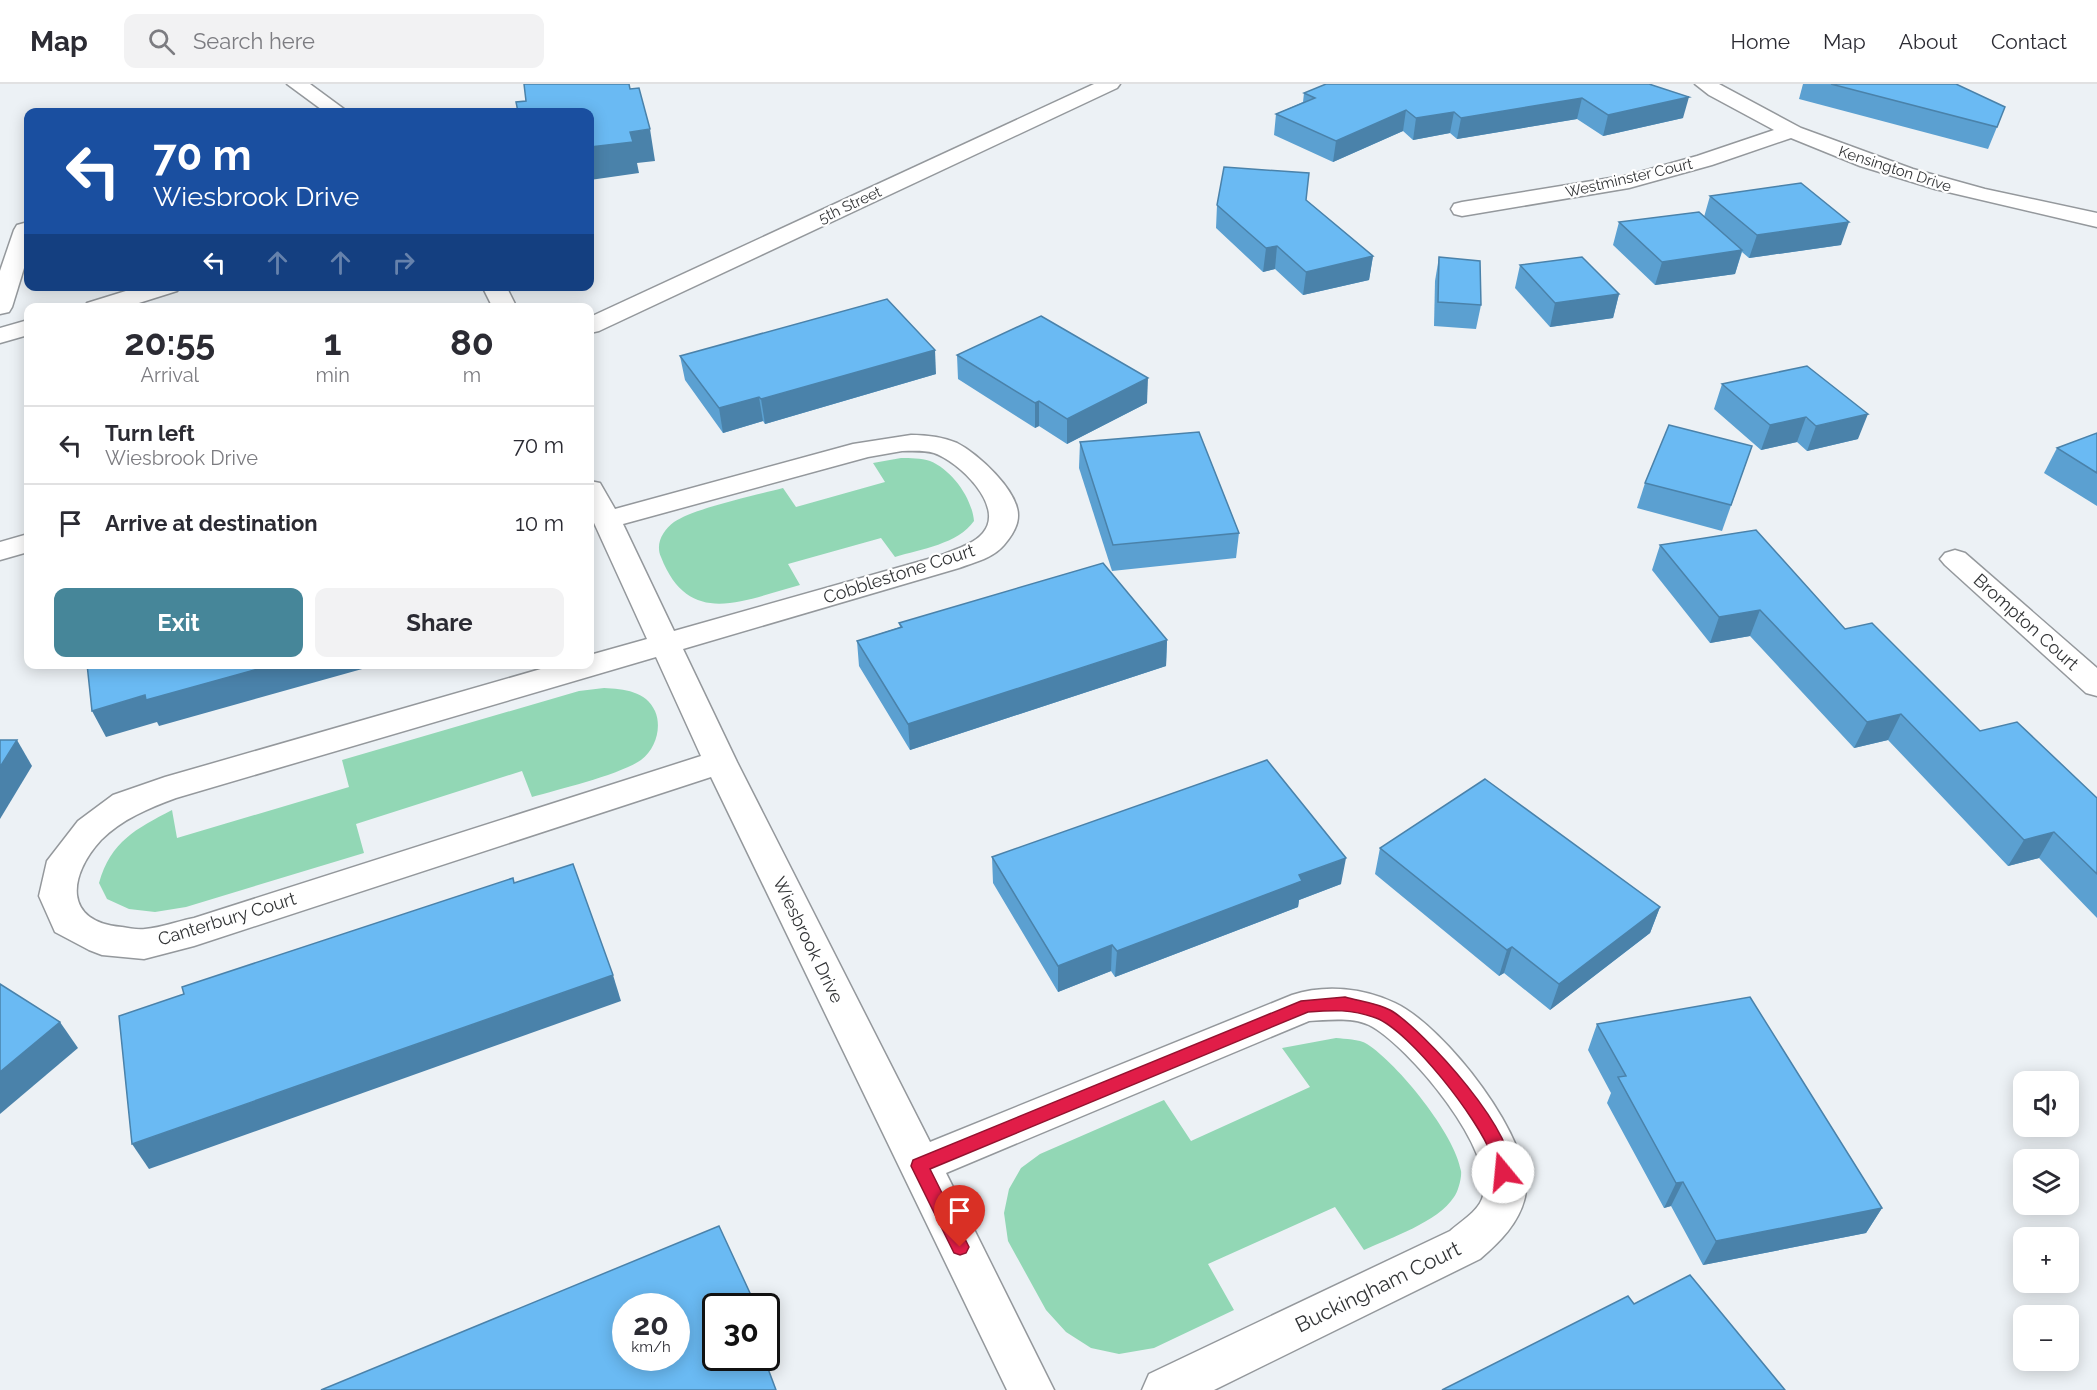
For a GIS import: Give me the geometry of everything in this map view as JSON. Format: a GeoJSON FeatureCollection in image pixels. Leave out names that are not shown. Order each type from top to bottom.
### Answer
{"type":"FeatureCollection","features":[{"type":"Feature","properties":{"kind":"street"},"geometry":{"type":"LineString","coordinates":[[297,84],[332,108]]}},
{"type":"Feature","properties":{"kind":"street","name":"5th Street"},"geometry":{"type":"LineString","coordinates":[[594,324],[1110,84]]}},
{"type":"Feature","properties":{"kind":"street","name":"Kensington Drive"},"geometry":{"type":"LineString","coordinates":[[1705,84],[1792,131],[1914,177],[2004,202],[2097,220]]}},
{"type":"Feature","properties":{"kind":"street","name":"Westminster Court"},"geometry":{"type":"LineString","coordinates":[[1462,209],[1591,189],[1650,176],[1710,159],[1792,131]]}},
{"type":"Feature","properties":{"kind":"street"},"geometry":{"type":"LineString","coordinates":[[0,234],[24,230]]}},
{"type":"Feature","properties":{"kind":"street"},"geometry":{"type":"LineString","coordinates":[[0,307],[24,239]]}},
{"type":"Feature","properties":{"kind":"street"},"geometry":{"type":"LineString","coordinates":[[113,303],[152,291]]}},
{"type":"Feature","properties":{"kind":"street"},"geometry":{"type":"LineString","coordinates":[[0,336],[24,328]]}},
{"type":"Feature","properties":{"kind":"street","name":"Cobblestone Court"},"geometry":{"type":"LineString","coordinates":[[598,504],[889,443],[916,442],[943,446],[961,459],[980,475],[996,494],[1004,513],[999,532],[980,550],[950,562],[664,644]]}},
{"type":"Feature","properties":{"kind":"street","name":"Wiesbrook Drive"},"geometry":{"type":"LineString","coordinates":[[598,504],[720,762],[1031,1390]]}},
{"type":"Feature","properties":{"kind":"street"},"geometry":{"type":"LineString","coordinates":[[0,551],[24,544]]}},
{"type":"Feature","properties":{"kind":"street","name":"Brompton Court"},"geometry":{"type":"LineString","coordinates":[[1955,559],[2097,685]]}},
{"type":"Feature","properties":{"kind":"street","name":"Canterbury Court"},"geometry":{"type":"LineString","coordinates":[[594,664],[664,644]]}},
{"type":"Feature","properties":{"kind":"street","name":"Canterbury Court"},"geometry":{"type":"LineString","coordinates":[[578,669],[165,789],[125,804],[90,830],[65,861],[57,896],[68,922],[102,940],[144,944],[194,932],[720,762]]}},
{"type":"Feature","properties":{"kind":"street","name":"Buckingham Court"},"geometry":{"type":"LineString","coordinates":[[920,1166],[1306,1006],[1345,1003],[1383,1014],[1416,1038],[1482,1119],[1500,1154],[1505,1189],[1494,1220],[1465,1245],[1165,1390]]}},
{"type":"Feature","properties":{"kind":"green space"},"geometry":{"type":"Polygon","coordinates":[[[901,458],[930,461],[953,478],[965,494],[972,512],[974,521],[967,529],[938,545],[895,557],[881,538],[788,564],[800,585],[738,602],[720,604],[702,601],[687,594],[673,579],[661,557],[659,547],[666,529],[674,522],[696,512],[783,488],[796,507],[885,482],[873,463],[901,458]]]}},
{"type":"Feature","properties":{"kind":"green space"},"geometry":{"type":"Polygon","coordinates":[[[604,688],[627,690],[640,695],[651,704],[657,717],[658,731],[650,750],[641,760],[619,771],[532,797],[522,771],[356,824],[364,853],[186,907],[155,912],[129,909],[107,899],[99,883],[110,857],[126,838],[172,810],[177,838],[349,787],[342,760],[579,691],[604,688]]]}},
{"type":"Feature","properties":{"kind":"green space"},"geometry":{"type":"Polygon","coordinates":[[[1336,1038],[1364,1042],[1380,1054],[1409,1083],[1437,1120],[1457,1156],[1461,1171],[1457,1192],[1447,1206],[1425,1222],[1364,1250],[1335,1207],[1208,1264],[1234,1310],[1154,1348],[1119,1354],[1091,1348],[1066,1332],[1046,1310],[1008,1241],[1004,1213],[1009,1189],[1021,1168],[1040,1154],[1164,1100],[1191,1141],[1310,1087],[1282,1048],[1336,1038]]]}},
{"type":"Feature","properties":{"kind":"building"},"geometry":{"type":"Polygon","coordinates":[[[524,84],[629,84],[630,89],[639,88],[650,129],[630,132],[633,142],[594,147],[594,108],[517,108],[516,102],[526,101],[524,84]]]}},
{"type":"Feature","properties":{"kind":"building"},"geometry":{"type":"Polygon","coordinates":[[[1326,84],[1649,84],[1689,97],[1608,115],[1582,98],[1461,118],[1454,112],[1416,118],[1406,110],[1336,141],[1276,114],[1315,98],[1304,93],[1326,84]]]}},
{"type":"Feature","properties":{"kind":"building"},"geometry":{"type":"Polygon","coordinates":[[[1831,84],[1956,84],[2005,107],[1997,127],[1831,84]]]}},
{"type":"Feature","properties":{"kind":"building"},"geometry":{"type":"Polygon","coordinates":[[[1224,167],[1309,173],[1306,200],[1373,256],[1306,272],[1277,246],[1266,248],[1217,205],[1224,167]]]}},
{"type":"Feature","properties":{"kind":"building"},"geometry":{"type":"Polygon","coordinates":[[[1801,183],[1849,222],[1757,235],[1710,196],[1801,183]]]}},
{"type":"Feature","properties":{"kind":"building"},"geometry":{"type":"Polygon","coordinates":[[[1699,212],[1742,250],[1662,262],[1619,222],[1699,212]]]}},
{"type":"Feature","properties":{"kind":"building"},"geometry":{"type":"Polygon","coordinates":[[[1439,257],[1480,261],[1481,305],[1438,302],[1439,257]]]}},
{"type":"Feature","properties":{"kind":"building"},"geometry":{"type":"Polygon","coordinates":[[[1582,257],[1619,294],[1555,303],[1520,265],[1582,257]]]}},
{"type":"Feature","properties":{"kind":"building"},"geometry":{"type":"Polygon","coordinates":[[[887,299],[935,350],[761,399],[759,397],[719,408],[680,356],[887,299]]]}},
{"type":"Feature","properties":{"kind":"building"},"geometry":{"type":"Polygon","coordinates":[[[1041,316],[1148,378],[1067,419],[1039,401],[1035,403],[957,355],[1041,316]]]}},
{"type":"Feature","properties":{"kind":"building"},"geometry":{"type":"Polygon","coordinates":[[[1807,366],[1868,414],[1816,426],[1806,417],[1770,425],[1722,384],[1807,366]]]}},
{"type":"Feature","properties":{"kind":"building"},"geometry":{"type":"Polygon","coordinates":[[[1669,425],[1752,446],[1731,505],[1645,483],[1669,425]]]}},
{"type":"Feature","properties":{"kind":"building"},"geometry":{"type":"Polygon","coordinates":[[[1199,432],[1239,533],[1113,545],[1080,442],[1199,432]]]}},
{"type":"Feature","properties":{"kind":"building"},"geometry":{"type":"Polygon","coordinates":[[[2097,433],[2097,473],[2057,448],[2097,433]]]}},
{"type":"Feature","properties":{"kind":"building"},"geometry":{"type":"Polygon","coordinates":[[[1756,530],[1845,629],[1872,623],[1980,731],[2017,722],[2097,798],[2097,874],[2054,832],[2024,840],[1901,714],[1867,722],[1760,610],[1719,617],[1660,545],[1756,530]]]}},
{"type":"Feature","properties":{"kind":"building"},"geometry":{"type":"Polygon","coordinates":[[[1103,563],[1167,640],[908,724],[857,641],[902,627],[899,623],[1103,563]]]}},
{"type":"Feature","properties":{"kind":"building"},"geometry":{"type":"Polygon","coordinates":[[[88,669],[258,669],[146,700],[145,695],[92,711],[88,669]]]}},
{"type":"Feature","properties":{"kind":"building"},"geometry":{"type":"Polygon","coordinates":[[[0,740],[17,740],[0,767],[0,740]]]}},
{"type":"Feature","properties":{"kind":"building"},"geometry":{"type":"Polygon","coordinates":[[[1267,760],[1346,858],[1299,875],[1302,881],[1117,951],[1112,945],[1058,966],[992,857],[1267,760]]]}},
{"type":"Feature","properties":{"kind":"building"},"geometry":{"type":"Polygon","coordinates":[[[1485,779],[1660,907],[1559,984],[1512,947],[1507,950],[1380,848],[1485,779]]]}},
{"type":"Feature","properties":{"kind":"building"},"geometry":{"type":"Polygon","coordinates":[[[573,864],[613,975],[132,1144],[119,1016],[184,994],[182,987],[513,878],[514,883],[573,864]]]}},
{"type":"Feature","properties":{"kind":"building"},"geometry":{"type":"Polygon","coordinates":[[[0,984],[60,1022],[0,1072],[0,984]]]}},
{"type":"Feature","properties":{"kind":"building"},"geometry":{"type":"Polygon","coordinates":[[[1750,997],[1882,1208],[1716,1241],[1683,1182],[1676,1183],[1618,1077],[1626,1076],[1597,1024],[1750,997]]]}},
{"type":"Feature","properties":{"kind":"building"},"geometry":{"type":"Polygon","coordinates":[[[719,1226],[750,1293],[702,1293],[702,1371],[769,1371],[776,1390],[321,1390],[719,1226]]]}},
{"type":"Feature","properties":{"kind":"building"},"geometry":{"type":"Polygon","coordinates":[[[1690,1275],[1785,1390],[1442,1390],[1628,1296],[1634,1304],[1690,1275]]]}},
{"type":"Feature","properties":{"kind":"route"},"geometry":{"type":"LineString","coordinates":[[960,1247],[920,1166],[1306,1006],[1345,1003],[1383,1014],[1416,1038],[1482,1119],[1500,1154],[1503,1172]]}}]}
